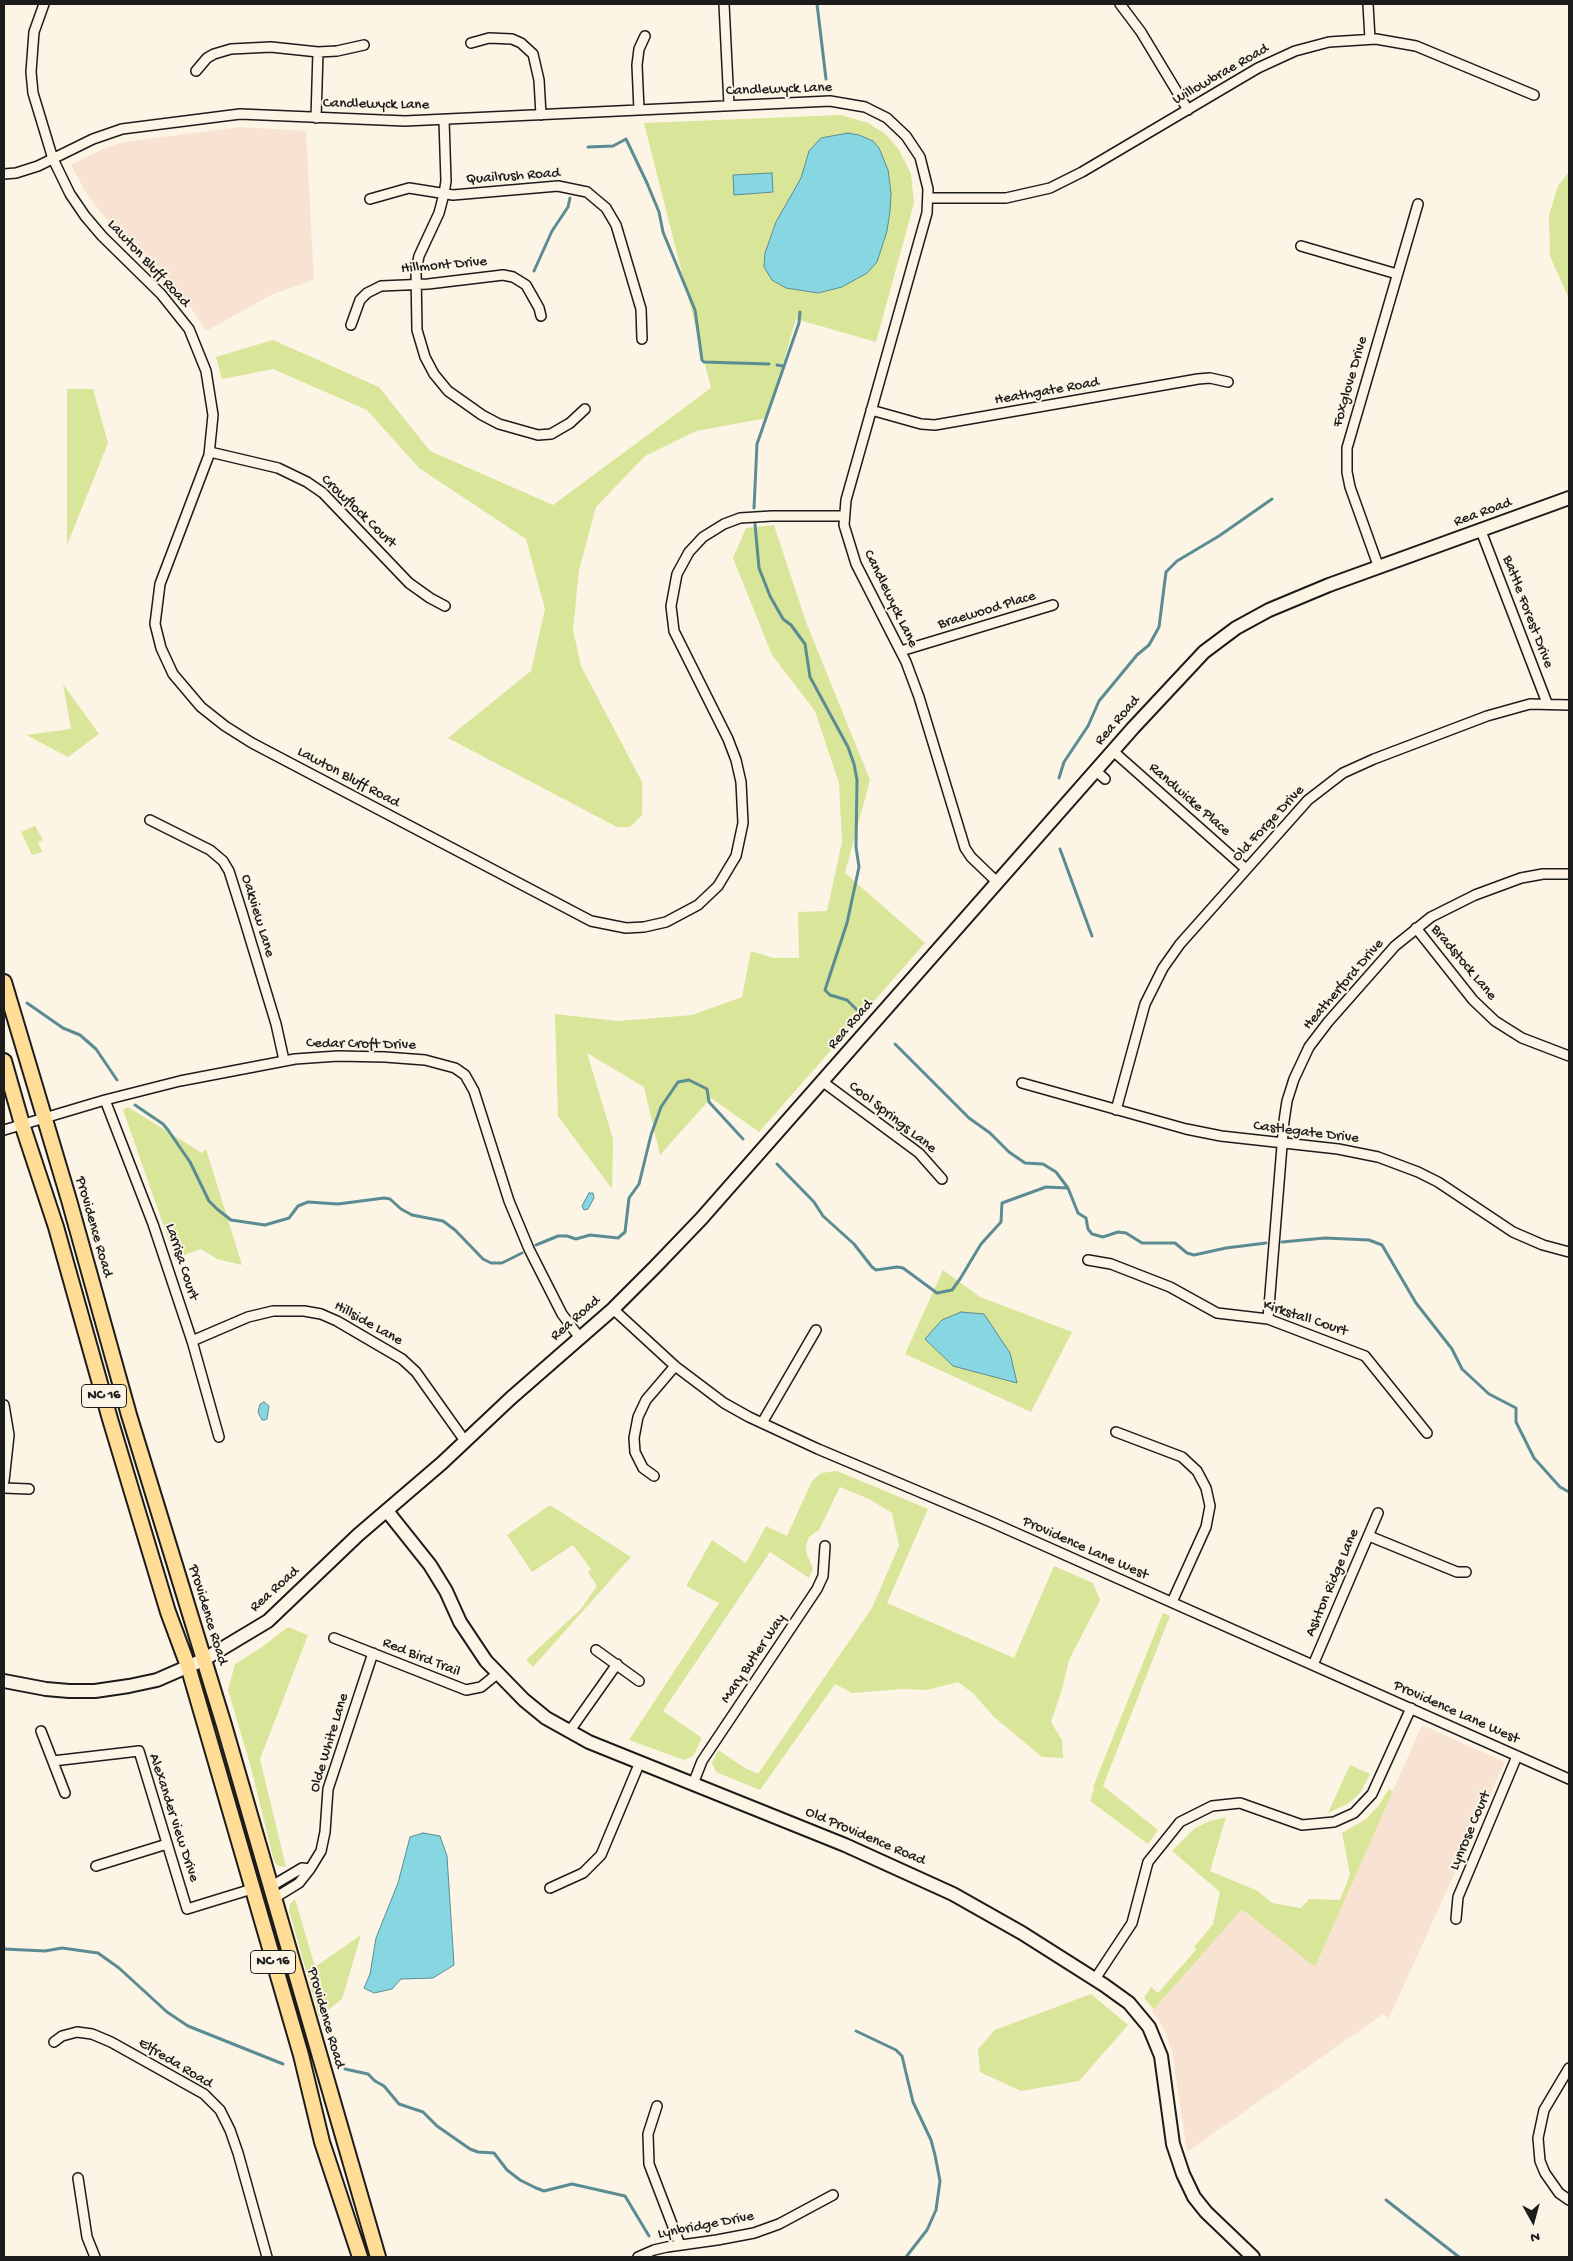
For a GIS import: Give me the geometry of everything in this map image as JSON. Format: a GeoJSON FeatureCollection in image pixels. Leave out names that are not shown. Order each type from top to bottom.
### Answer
{"type":"FeatureCollection","features":[{"type":"Feature","properties":{"kind":"main road","name":"Rea Road"},"geometry":{"type":"LineString","coordinates":[[4,1681],[46,1689],[95,1691],[157,1680],[203,1660],[268,1620],[613,1309],[701,1219],[998,883],[1100,775],[1113,751],[1194,662],[1236,628],[1269,610],[1569,498]]}},
{"type":"Feature","properties":{"kind":"main road","name":"Providence Road"},"geometry":{"type":"LineString","coordinates":[[4,982],[129,1415],[224,1725],[378,2257]]}},
{"type":"Feature","properties":{"kind":"main road","name":"NC 16"},"geometry":{"type":"LineString","coordinates":[[4,1061],[22,1124],[56,1227],[110,1420],[168,1612],[188,1666],[301,2055],[322,2142],[360,2257]]}},
{"type":"Feature","properties":{"kind":"main road","name":"Old Providence Road"},"geometry":{"type":"LineString","coordinates":[[387,1511],[430,1565],[446,1591],[469,1637],[497,1674],[531,1706],[569,1732],[916,1876],[976,1907],[1095,1978],[1129,2003],[1149,2027],[1161,2056],[1173,2144],[1183,2174],[1194,2197],[1206,2212],[1254,2257]]}},
{"type":"Feature","properties":{"kind":"street","name":"Lawton Bluff Road"},"geometry":{"type":"LineString","coordinates":[[44,4],[34,32],[31,72],[33,92],[53,159],[70,194],[85,216],[102,236],[161,294],[189,329],[206,371],[213,415],[210,452],[160,584],[155,616],[158,641],[173,674],[201,707],[225,726],[252,743],[560,906],[600,924],[626,928],[644,927],[666,922],[698,905],[718,886],[728,872],[741,840],[744,803],[736,760],[728,739],[674,631],[671,606],[672,590],[684,559],[703,537],[724,524],[740,518],[844,516]]}},
{"type":"Feature","properties":{"kind":"street"},"geometry":{"type":"LineString","coordinates":[[724,4],[729,105]]}},
{"type":"Feature","properties":{"kind":"street"},"geometry":{"type":"LineString","coordinates":[[1120,4],[1141,32],[1188,110]]}},
{"type":"Feature","properties":{"kind":"street"},"geometry":{"type":"LineString","coordinates":[[1368,4],[1370,39]]}},
{"type":"Feature","properties":{"kind":"street"},"geometry":{"type":"LineString","coordinates":[[639,110],[637,65],[639,49],[644,36]]}},
{"type":"Feature","properties":{"kind":"street"},"geometry":{"type":"LineString","coordinates":[[471,43],[489,38],[512,40],[520,43],[533,54],[539,80],[541,115]]}},
{"type":"Feature","properties":{"kind":"street","name":"Willowbrae Road"},"geometry":{"type":"LineString","coordinates":[[929,198],[1006,198],[1050,188],[1082,172],[1258,68],[1295,51],[1329,42],[1370,39],[1416,46],[1534,95]]}},
{"type":"Feature","properties":{"kind":"street"},"geometry":{"type":"LineString","coordinates":[[196,71],[214,54],[231,50],[271,47],[318,52],[337,51],[364,45]]}},
{"type":"Feature","properties":{"kind":"street"},"geometry":{"type":"LineString","coordinates":[[316,118],[318,52]]}},
{"type":"Feature","properties":{"kind":"street","name":"Candlewyck Lane"},"geometry":{"type":"LineString","coordinates":[[4,174],[16,173],[38,166],[93,139],[122,129],[240,114],[405,121],[830,101],[848,102],[872,110],[894,124],[916,150],[926,172],[929,198],[927,213],[846,500],[844,516],[849,547],[856,564],[901,651],[919,697],[965,848],[971,857],[998,883]]}},
{"type":"Feature","properties":{"kind":"street"},"geometry":{"type":"LineString","coordinates":[[444,120],[446,181],[444,194],[439,214],[419,256],[416,284],[415,312],[419,339],[434,374],[448,391],[482,415],[499,424],[538,435],[556,432],[570,423],[585,409]]}},
{"type":"Feature","properties":{"kind":"street","name":"Quailrush Road"},"geometry":{"type":"LineString","coordinates":[[370,199],[409,188],[444,194],[467,195],[558,186],[574,188],[597,199],[606,208],[616,225],[641,309],[642,339]]}},
{"type":"Feature","properties":{"kind":"street","name":"Foxglove Drive"},"geometry":{"type":"LineString","coordinates":[[1379,568],[1350,487],[1347,456],[1351,430],[1418,204]]}},
{"type":"Feature","properties":{"kind":"street"},"geometry":{"type":"LineString","coordinates":[[1301,246],[1397,274]]}},
{"type":"Feature","properties":{"kind":"street","name":"Hillmont Drive"},"geometry":{"type":"LineString","coordinates":[[351,325],[358,304],[371,290],[386,285],[416,284],[493,276],[513,277],[526,285],[539,308],[541,316]]}},
{"type":"Feature","properties":{"kind":"street","name":"Heathgate Road"},"geometry":{"type":"LineString","coordinates":[[871,410],[921,424],[935,425],[1198,378],[1210,378],[1228,382]]}},
{"type":"Feature","properties":{"kind":"street","name":"Crowflock Court"},"geometry":{"type":"LineString","coordinates":[[210,452],[278,468],[307,482],[323,494],[409,583],[445,606]]}},
{"type":"Feature","properties":{"kind":"street","name":"Battle Forest Drive"},"geometry":{"type":"LineString","coordinates":[[1481,531],[1547,703]]}},
{"type":"Feature","properties":{"kind":"street","name":"Braewood Place"},"geometry":{"type":"LineString","coordinates":[[901,651],[1053,605]]}},
{"type":"Feature","properties":{"kind":"street","name":"Old Forge Drive"},"geometry":{"type":"LineString","coordinates":[[1116,1110],[1140,1023],[1156,981],[1180,944],[1297,811],[1343,774],[1374,759],[1514,707],[1547,703],[1569,705]]}},
{"type":"Feature","properties":{"kind":"street","name":"Randwicke Place"},"geometry":{"type":"LineString","coordinates":[[1113,751],[1246,869]]}},
{"type":"Feature","properties":{"kind":"street","name":"Oakview Lane"},"geometry":{"type":"LineString","coordinates":[[150,820],[210,850],[226,866],[270,1005],[284,1060]]}},
{"type":"Feature","properties":{"kind":"street","name":"Heatherford Drive"},"geometry":{"type":"LineString","coordinates":[[1268,1319],[1287,1101],[1299,1068],[1310,1046],[1328,1022],[1395,946],[1416,928],[1445,908],[1493,887],[1521,878],[1543,874],[1569,874]]}},
{"type":"Feature","properties":{"kind":"street","name":"Bradstock Lane"},"geometry":{"type":"LineString","coordinates":[[1416,928],[1473,1000],[1495,1021],[1522,1038],[1569,1056]]}},
{"type":"Feature","properties":{"kind":"street","name":"Cedar Croft Drive"},"geometry":{"type":"LineString","coordinates":[[4,1130],[105,1100],[180,1081],[284,1060],[338,1056],[405,1058],[440,1063],[455,1068],[465,1076],[482,1112],[502,1182],[518,1225],[562,1314],[580,1338]]}},
{"type":"Feature","properties":{"kind":"street","name":"Cool Springs Lane"},"geometry":{"type":"LineString","coordinates":[[823,1082],[919,1153],[942,1179]]}},
{"type":"Feature","properties":{"kind":"street","name":"Castlegate Drive"},"geometry":{"type":"LineString","coordinates":[[1022,1083],[1116,1110],[1221,1136],[1348,1151],[1397,1163],[1438,1182],[1513,1232],[1543,1245],[1569,1252]]}},
{"type":"Feature","properties":{"kind":"street","name":"Larrisa Court"},"geometry":{"type":"LineString","coordinates":[[105,1100],[153,1224],[192,1341],[219,1437]]}},
{"type":"Feature","properties":{"kind":"street","name":"Kirkstall Court"},"geometry":{"type":"LineString","coordinates":[[1088,1260],[1111,1264],[1162,1284],[1217,1313],[1268,1319],[1365,1356],[1427,1433]]}},
{"type":"Feature","properties":{"kind":"street","name":"Providence Lane West"},"geometry":{"type":"LineString","coordinates":[[613,1309],[674,1366],[724,1403],[762,1423],[1172,1602],[1569,1779]]}},
{"type":"Feature","properties":{"kind":"street","name":"Hillside Lane"},"geometry":{"type":"LineString","coordinates":[[192,1341],[248,1317],[273,1311],[304,1311],[321,1314],[337,1321],[402,1359],[416,1372],[465,1441]]}},
{"type":"Feature","properties":{"kind":"street"},"geometry":{"type":"LineString","coordinates":[[762,1423],[816,1330]]}},
{"type":"Feature","properties":{"kind":"street"},"geometry":{"type":"LineString","coordinates":[[654,1476],[643,1468],[635,1452],[634,1438],[638,1417],[646,1400],[674,1366]]}},
{"type":"Feature","properties":{"kind":"street"},"geometry":{"type":"LineString","coordinates":[[4,1405],[9,1435],[4,1481]]}},
{"type":"Feature","properties":{"kind":"street"},"geometry":{"type":"LineString","coordinates":[[1116,1432],[1182,1457],[1197,1471],[1206,1488],[1210,1506],[1206,1526],[1172,1602]]}},
{"type":"Feature","properties":{"kind":"street"},"geometry":{"type":"LineString","coordinates":[[4,1488],[29,1489]]}},
{"type":"Feature","properties":{"kind":"street","name":"Ashton Ridge Lane"},"geometry":{"type":"LineString","coordinates":[[1313,1665],[1378,1513]]}},
{"type":"Feature","properties":{"kind":"street"},"geometry":{"type":"LineString","coordinates":[[1369,1536],[1457,1572],[1466,1572]]}},
{"type":"Feature","properties":{"kind":"street","name":"Mary Butler Way"},"geometry":{"type":"LineString","coordinates":[[693,1784],[702,1761],[818,1589],[824,1576],[825,1546]]}},
{"type":"Feature","properties":{"kind":"street","name":"Red Bird Trail"},"geometry":{"type":"LineString","coordinates":[[334,1638],[466,1690],[480,1687],[497,1674]]}},
{"type":"Feature","properties":{"kind":"street"},"geometry":{"type":"LineString","coordinates":[[596,1650],[639,1681]]}},
{"type":"Feature","properties":{"kind":"street","name":"Olde White Lane"},"geometry":{"type":"LineString","coordinates":[[272,1893],[299,1883],[310,1869],[320,1851],[325,1832],[328,1789],[373,1654]]}},
{"type":"Feature","properties":{"kind":"street"},"geometry":{"type":"LineString","coordinates":[[569,1732],[617,1664]]}},
{"type":"Feature","properties":{"kind":"street"},"geometry":{"type":"LineString","coordinates":[[1095,1978],[1132,1923],[1148,1862],[1180,1822],[1212,1806],[1240,1803],[1302,1826],[1334,1822],[1354,1813],[1372,1794],[1411,1708]]}},
{"type":"Feature","properties":{"kind":"street"},"geometry":{"type":"LineString","coordinates":[[41,1731],[65,1793]]}},
{"type":"Feature","properties":{"kind":"street","name":"Alexander view Drive"},"geometry":{"type":"LineString","coordinates":[[53,1761],[139,1751],[187,1909],[252,1889]]}},
{"type":"Feature","properties":{"kind":"street","name":"Lynrose Court"},"geometry":{"type":"LineString","coordinates":[[1456,1919],[1458,1897],[1517,1756]]}},
{"type":"Feature","properties":{"kind":"street"},"geometry":{"type":"LineString","coordinates":[[550,1888],[583,1873],[601,1855],[640,1762]]}},
{"type":"Feature","properties":{"kind":"street"},"geometry":{"type":"LineString","coordinates":[[96,1866],[167,1844]]}},
{"type":"Feature","properties":{"kind":"street"},"geometry":{"type":"LineString","coordinates":[[272,1893],[302,1868],[310,1869]]}},
{"type":"Feature","properties":{"kind":"street","name":"Elfreda Road"},"geometry":{"type":"LineString","coordinates":[[54,2042],[62,2036],[77,2032],[92,2034],[111,2042],[204,2094],[220,2110],[230,2130],[238,2153],[268,2257]]}},
{"type":"Feature","properties":{"kind":"street"},"geometry":{"type":"LineString","coordinates":[[1569,2068],[1544,2110],[1538,2138],[1540,2161],[1545,2173],[1559,2193],[1569,2200]]}},
{"type":"Feature","properties":{"kind":"street"},"geometry":{"type":"LineString","coordinates":[[657,2106],[648,2134],[648,2164],[680,2245]]}},
{"type":"Feature","properties":{"kind":"street"},"geometry":{"type":"LineString","coordinates":[[78,2178],[87,2237],[96,2257]]}},
{"type":"Feature","properties":{"kind":"street","name":"Lynbridge Drive"},"geometry":{"type":"LineString","coordinates":[[638,2257],[654,2250],[754,2233],[779,2224],[833,2195]]}},
{"type":"Feature","properties":{"kind":"shaded area"},"geometry":{"type":"Polygon","coordinates":[[[240,127],[306,131],[314,280],[273,294],[206,331],[191,308],[171,284],[102,214],[85,191],[71,165],[105,148],[124,142],[240,127]]]}},
{"type":"Feature","properties":{"kind":"shaded area"},"geometry":{"type":"Polygon","coordinates":[[[1422,1725],[1505,1762],[1389,2018],[1383,2014],[1187,2152],[1172,2052],[1164,2029],[1152,2011],[1242,1908],[1315,1967],[1422,1725]]]}},
{"type":"Feature","properties":{"kind":"green space"},"geometry":{"type":"Polygon","coordinates":[[[841,115],[868,123],[884,133],[898,148],[911,174],[914,203],[876,342],[796,319],[767,418],[696,431],[645,456],[596,507],[579,570],[573,630],[581,666],[642,782],[642,815],[630,827],[617,827],[448,738],[531,671],[545,609],[526,539],[419,468],[367,410],[273,369],[222,379],[216,357],[273,340],[379,387],[430,451],[553,505],[711,388],[644,123],[841,115]]]}},
{"type":"Feature","properties":{"kind":"green space"},"geometry":{"type":"Polygon","coordinates":[[[1569,172],[1569,299],[1550,256],[1549,215],[1558,186],[1569,172]]]}},
{"type":"Feature","properties":{"kind":"green space"},"geometry":{"type":"Polygon","coordinates":[[[67,389],[93,389],[108,443],[67,545],[67,389]]]}},
{"type":"Feature","properties":{"kind":"green space"},"geometry":{"type":"Polygon","coordinates":[[[774,525],[806,622],[870,780],[845,873],[925,943],[759,1132],[711,1098],[660,1155],[644,1087],[587,1053],[613,1139],[612,1189],[558,1116],[555,1014],[618,1021],[692,1015],[742,997],[751,951],[773,958],[799,958],[798,912],[827,911],[842,842],[839,783],[815,711],[772,655],[733,558],[746,528],[774,525]]]}},
{"type":"Feature","properties":{"kind":"green space"},"geometry":{"type":"Polygon","coordinates":[[[63,684],[99,734],[68,757],[26,735],[71,729],[63,684]]]}},
{"type":"Feature","properties":{"kind":"green space"},"geometry":{"type":"Polygon","coordinates":[[[35,826],[43,840],[38,842],[42,852],[32,855],[21,832],[35,826]]]}},
{"type":"Feature","properties":{"kind":"green space"},"geometry":{"type":"Polygon","coordinates":[[[128,1107],[202,1153],[206,1149],[242,1265],[217,1259],[201,1249],[175,1258],[123,1110],[128,1107]]]}},
{"type":"Feature","properties":{"kind":"green space"},"geometry":{"type":"Polygon","coordinates":[[[943,1270],[980,1297],[1072,1332],[1031,1412],[905,1354],[943,1270]]]}},
{"type":"Feature","properties":{"kind":"green space"},"geometry":{"type":"Polygon","coordinates":[[[837,1471],[928,1509],[887,1603],[1014,1658],[1054,1566],[1093,1583],[1100,1600],[1069,1660],[1051,1722],[1062,1740],[1063,1758],[1042,1757],[993,1716],[974,1694],[958,1682],[927,1690],[903,1689],[852,1693],[835,1684],[760,1790],[716,1772],[712,1763],[718,1750],[745,1768],[758,1774],[872,1608],[899,1546],[892,1513],[869,1499],[840,1487],[819,1530],[809,1537],[806,1545],[807,1555],[813,1568],[809,1578],[770,1552],[663,1711],[702,1738],[693,1756],[684,1760],[629,1740],[719,1603],[686,1586],[712,1540],[746,1563],[766,1526],[787,1536],[812,1481],[821,1473],[837,1471]]]}},
{"type":"Feature","properties":{"kind":"green space"},"geometry":{"type":"Polygon","coordinates":[[[550,1505],[631,1557],[533,1667],[526,1660],[581,1609],[597,1586],[588,1572],[591,1569],[573,1545],[532,1572],[507,1535],[550,1505]]]}},
{"type":"Feature","properties":{"kind":"green space"},"geometry":{"type":"Polygon","coordinates":[[[1163,1613],[1170,1616],[1103,1786],[1158,1830],[1148,1844],[1090,1801],[1093,1787],[1163,1613]]]}},
{"type":"Feature","properties":{"kind":"green space"},"geometry":{"type":"Polygon","coordinates":[[[288,1627],[308,1635],[260,1759],[286,1867],[278,1866],[274,1861],[250,1764],[228,1690],[235,1664],[262,1647],[288,1627]]]}},
{"type":"Feature","properties":{"kind":"green space"},"geometry":{"type":"Polygon","coordinates":[[[1350,1765],[1370,1774],[1360,1793],[1349,1803],[1328,1813],[1350,1765]]]}},
{"type":"Feature","properties":{"kind":"green space"},"geometry":{"type":"Polygon","coordinates":[[[1389,1789],[1393,1791],[1315,1967],[1242,1909],[1154,2009],[1144,1998],[1151,1987],[1158,1993],[1196,1950],[1194,1947],[1213,1924],[1220,1892],[1172,1851],[1195,1828],[1210,1821],[1226,1817],[1210,1871],[1258,1891],[1272,1903],[1301,1908],[1309,1899],[1340,1900],[1350,1875],[1342,1833],[1366,1819],[1379,1805],[1389,1789]]]}},
{"type":"Feature","properties":{"kind":"green space"},"geometry":{"type":"Polygon","coordinates":[[[295,1899],[315,1967],[361,1935],[342,1999],[319,2017],[289,1910],[290,1904],[295,1899]]]}},
{"type":"Feature","properties":{"kind":"green space"},"geometry":{"type":"Polygon","coordinates":[[[1091,1994],[1128,2025],[1079,2081],[1021,2091],[980,2072],[978,2049],[995,2030],[1091,1994]]]}},
{"type":"Feature","properties":{"kind":"water"},"geometry":{"type":"Polygon","coordinates":[[[848,133],[873,141],[879,148],[888,170],[891,193],[890,211],[887,231],[877,262],[867,273],[842,287],[818,293],[786,288],[772,280],[764,267],[765,253],[776,222],[801,178],[809,151],[821,138],[848,133]]]}},
{"type":"Feature","properties":{"kind":"water"},"geometry":{"type":"Polygon","coordinates":[[[772,173],[773,192],[734,195],[733,175],[772,173]]]}},
{"type":"Feature","properties":{"kind":"water"},"geometry":{"type":"Polygon","coordinates":[[[589,1193],[593,1193],[594,1198],[588,1209],[584,1210],[582,1206],[589,1193]]]}},
{"type":"Feature","properties":{"kind":"water"},"geometry":{"type":"Polygon","coordinates":[[[961,1312],[984,1314],[1010,1353],[1017,1383],[953,1366],[925,1339],[942,1320],[961,1312]]]}},
{"type":"Feature","properties":{"kind":"water"},"geometry":{"type":"Polygon","coordinates":[[[264,1402],[269,1406],[267,1419],[262,1420],[258,1412],[260,1404],[264,1402]]]}},
{"type":"Feature","properties":{"kind":"water"},"geometry":{"type":"Polygon","coordinates":[[[423,1833],[440,1836],[447,1856],[454,1965],[433,1978],[401,1979],[392,1989],[374,1993],[364,1988],[370,1974],[376,1938],[398,1883],[410,1837],[423,1833]]]}},
{"type":"Feature","properties":{"kind":"waterway"},"geometry":{"type":"LineString","coordinates":[[817,4],[826,79]]}},
{"type":"Feature","properties":{"kind":"waterway"},"geometry":{"type":"LineString","coordinates":[[588,147],[613,146],[626,139],[659,212],[663,232],[695,310],[702,360],[704,362],[769,364]]}},
{"type":"Feature","properties":{"kind":"waterway"},"geometry":{"type":"LineString","coordinates":[[534,271],[552,231],[568,207],[570,198]]}},
{"type":"Feature","properties":{"kind":"waterway"},"geometry":{"type":"LineString","coordinates":[[754,508],[757,444],[799,323],[800,312]]}},
{"type":"Feature","properties":{"kind":"waterway"},"geometry":{"type":"LineString","coordinates":[[777,365],[783,366]]}},
{"type":"Feature","properties":{"kind":"waterway"},"geometry":{"type":"LineString","coordinates":[[1059,778],[1064,762],[1088,726],[1099,701],[1137,655],[1149,645],[1159,627],[1166,572],[1177,561],[1219,536],[1272,499]]}},
{"type":"Feature","properties":{"kind":"waterway"},"geometry":{"type":"LineString","coordinates":[[755,524],[759,568],[770,596],[783,619],[791,625],[805,644],[810,677],[848,747],[854,764],[857,780],[856,847],[859,867],[847,923],[825,990],[830,995],[847,1000],[857,1010]]}},
{"type":"Feature","properties":{"kind":"waterway"},"geometry":{"type":"LineString","coordinates":[[1060,849],[1092,936]]}},
{"type":"Feature","properties":{"kind":"waterway"},"geometry":{"type":"LineString","coordinates":[[27,1003],[63,1028],[80,1035],[96,1049],[117,1080]]}},
{"type":"Feature","properties":{"kind":"waterway"},"geometry":{"type":"LineString","coordinates":[[895,1044],[969,1118],[990,1133],[1009,1152],[1025,1163],[1043,1164],[1056,1172],[1068,1188],[1078,1213],[1086,1218],[1088,1229],[1092,1234],[1103,1237],[1118,1232],[1126,1233],[1142,1243],[1175,1243],[1187,1253],[1194,1255],[1226,1248],[1266,1243]]}},
{"type":"Feature","properties":{"kind":"waterway"},"geometry":{"type":"LineString","coordinates":[[536,1245],[558,1236],[576,1239],[590,1235],[618,1238],[625,1232],[629,1198],[639,1184],[651,1135],[661,1107],[678,1082],[689,1080],[707,1089],[709,1102],[743,1139]]}},
{"type":"Feature","properties":{"kind":"waterway"},"geometry":{"type":"LineString","coordinates":[[135,1105],[163,1124],[190,1162],[209,1201],[231,1220],[265,1225],[289,1218],[298,1206],[308,1202],[338,1204],[384,1198],[390,1199],[401,1209],[412,1215],[443,1221],[455,1230],[483,1259],[491,1263],[502,1263],[522,1253]]}},
{"type":"Feature","properties":{"kind":"waterway"},"geometry":{"type":"LineString","coordinates":[[777,1164],[814,1202],[823,1216],[854,1244],[872,1267],[876,1270],[903,1268],[937,1293],[952,1290],[960,1279],[981,1244],[1001,1222],[1002,1203],[1046,1187],[1067,1188]]}},
{"type":"Feature","properties":{"kind":"waterway"},"geometry":{"type":"LineString","coordinates":[[1282,1242],[1325,1238],[1369,1240],[1382,1245],[1416,1303],[1452,1349],[1462,1369],[1489,1394],[1516,1408],[1516,1422],[1534,1458],[1560,1487],[1569,1492]]}},
{"type":"Feature","properties":{"kind":"waterway"},"geometry":{"type":"LineString","coordinates":[[4,1949],[45,1951],[62,1948],[98,1953],[119,1968],[167,2012],[188,2026],[283,2064]]}},
{"type":"Feature","properties":{"kind":"waterway"},"geometry":{"type":"LineString","coordinates":[[856,2031],[896,2050],[902,2056],[913,2102],[931,2140],[935,2155],[940,2181],[936,2210],[927,2230],[906,2257]]}},
{"type":"Feature","properties":{"kind":"waterway"},"geometry":{"type":"LineString","coordinates":[[345,2069],[368,2074],[384,2086],[399,2104],[423,2112],[437,2126],[470,2149],[478,2152],[494,2153],[507,2170],[520,2180],[536,2188],[544,2191],[572,2184],[625,2196],[649,2236]]}},
{"type":"Feature","properties":{"kind":"waterway"},"geometry":{"type":"LineString","coordinates":[[1386,2200],[1459,2257]]}}]}
